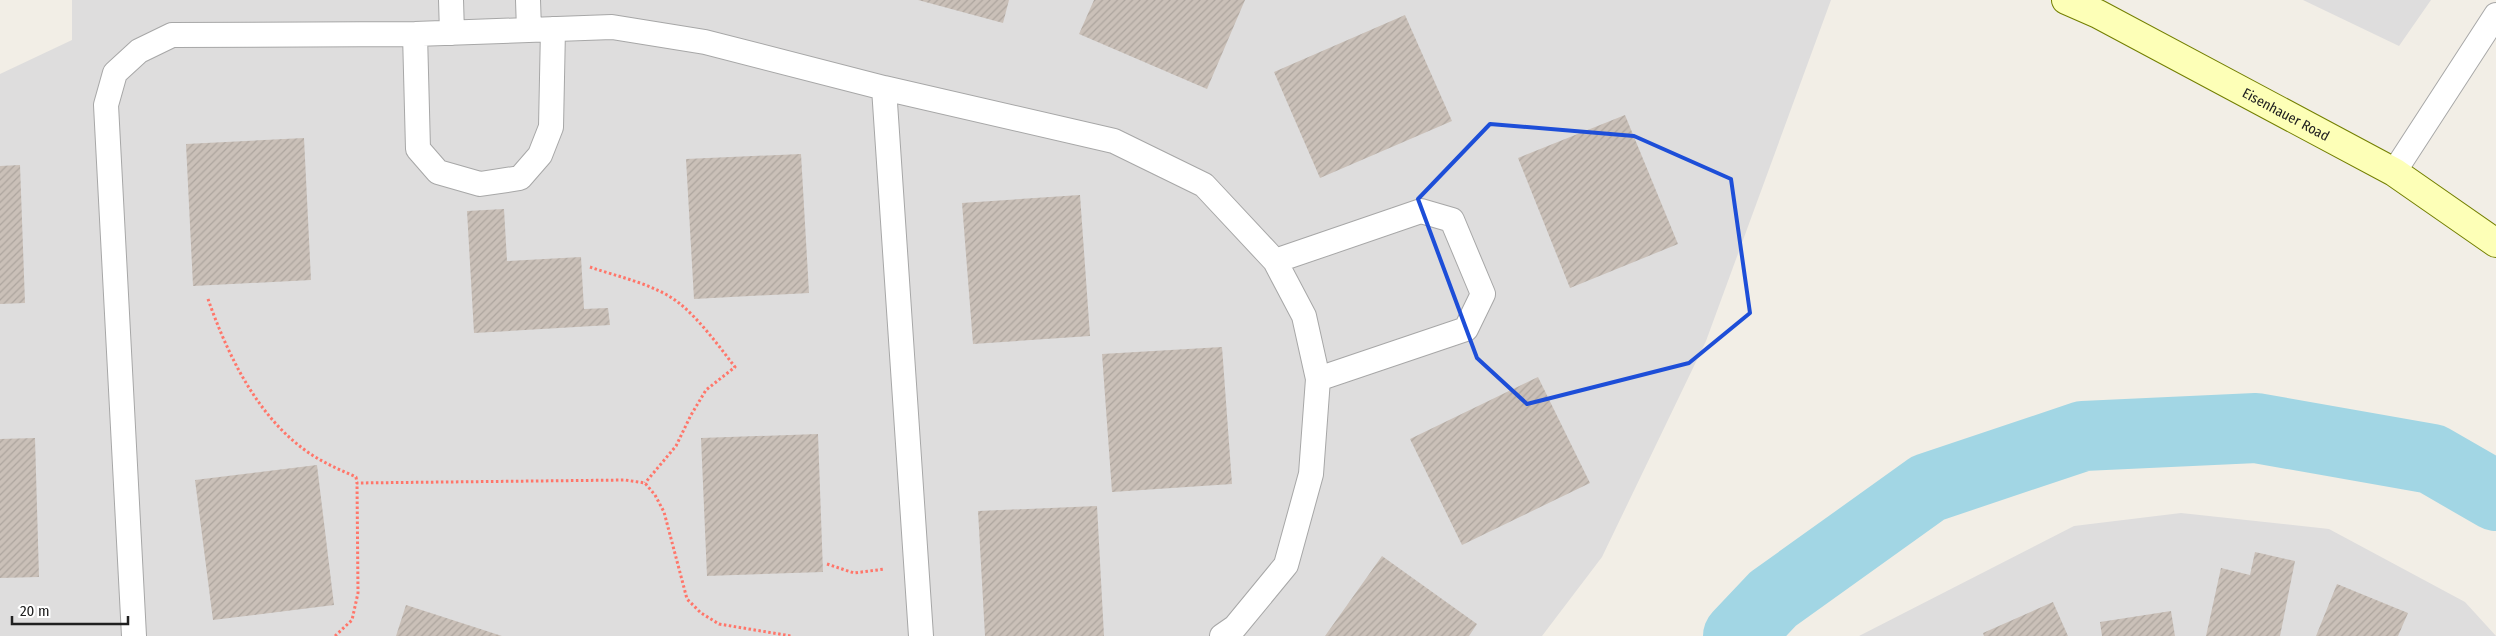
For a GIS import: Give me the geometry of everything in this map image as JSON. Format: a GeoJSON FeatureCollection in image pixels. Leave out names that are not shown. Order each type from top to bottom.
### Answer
{"type":"FeatureCollection","features":[{"type":"Feature","properties":{"kind":"main road","name":"Eisenhauer Road"},"geometry":{"type":"LineString","coordinates":[[2066,0],[2098,14],[2394,172],[2496,243]]}},
{"type":"Feature","properties":{"kind":"lane"},"geometry":{"type":"LineString","coordinates":[[451,0],[452,33]]}},
{"type":"Feature","properties":{"kind":"lane"},"geometry":{"type":"LineString","coordinates":[[528,0],[529,30]]}},
{"type":"Feature","properties":{"kind":"lane"},"geometry":{"type":"LineString","coordinates":[[2394,172],[2496,15]]}},
{"type":"Feature","properties":{"kind":"lane"},"geometry":{"type":"LineString","coordinates":[[134,636],[106,106],[115,74],[139,51],[172,35],[415,34],[612,27],[705,42],[884,88],[1114,141],[1204,185],[1276,261],[1304,316],[1318,379],[1311,474],[1286,565],[1235,627],[1222,636]]}},
{"type":"Feature","properties":{"kind":"lane"},"geometry":{"type":"LineString","coordinates":[[415,34],[418,150],[438,172],[480,184],[520,178],[540,155],[551,128],[553,29]]}},
{"type":"Feature","properties":{"kind":"lane"},"geometry":{"type":"LineString","coordinates":[[884,88],[921,636]]}},
{"type":"Feature","properties":{"kind":"lane"},"geometry":{"type":"LineString","coordinates":[[1276,261],[1421,211],[1452,220],[1483,294],[1466,329],[1318,379]]}},
{"type":"Feature","properties":{"kind":"path"},"geometry":{"type":"LineString","coordinates":[[590,267],[655,290],[679,302],[714,339],[734,367],[706,390],[691,414],[676,446],[644,483]]}},
{"type":"Feature","properties":{"kind":"path"},"geometry":{"type":"LineString","coordinates":[[208,299],[223,341],[268,416],[307,452],[326,464],[356,477],[358,593],[352,620],[335,636]]}},
{"type":"Feature","properties":{"kind":"path"},"geometry":{"type":"LineString","coordinates":[[357,482],[625,480],[644,483],[655,495],[664,512],[687,599],[701,613],[719,624],[791,636]]}},
{"type":"Feature","properties":{"kind":"path"},"geometry":{"type":"LineString","coordinates":[[827,564],[854,573],[916,566]]}},
{"type":"Feature","properties":{"kind":"highlighted area"},"geometry":{"type":"Polygon","coordinates":[[[1490,124],[1634,136],[1731,179],[1750,313],[1689,363],[1527,404],[1477,358],[1418,199],[1490,124]]]}},
{"type":"Feature","properties":{"kind":"shaded area"},"geometry":{"type":"Polygon","coordinates":[[[72,0],[1831,0],[1706,341],[1602,557],[1542,636],[0,636],[0,74],[72,40],[72,0]]]}},
{"type":"Feature","properties":{"kind":"shaded area"},"geometry":{"type":"Polygon","coordinates":[[[2303,0],[2431,0],[2399,46],[2303,0]]]}},
{"type":"Feature","properties":{"kind":"shaded area"},"geometry":{"type":"Polygon","coordinates":[[[2181,513],[2329,529],[2465,602],[2496,636],[1859,636],[2074,526],[2181,513]]]}},
{"type":"Feature","properties":{"kind":"building"},"geometry":{"type":"Polygon","coordinates":[[[918,0],[1009,0],[1003,23],[918,0]]]}},
{"type":"Feature","properties":{"kind":"building"},"geometry":{"type":"Polygon","coordinates":[[[1094,0],[1245,0],[1207,89],[1079,34],[1094,0]]]}},
{"type":"Feature","properties":{"kind":"building"},"geometry":{"type":"Polygon","coordinates":[[[1405,15],[1452,121],[1320,178],[1274,72],[1405,15]]]}},
{"type":"Feature","properties":{"kind":"building"},"geometry":{"type":"Polygon","coordinates":[[[1625,115],[1678,244],[1570,288],[1518,158],[1625,115]]]}},
{"type":"Feature","properties":{"kind":"building"},"geometry":{"type":"Polygon","coordinates":[[[304,138],[311,280],[193,286],[186,144],[304,138]]]}},
{"type":"Feature","properties":{"kind":"building"},"geometry":{"type":"Polygon","coordinates":[[[801,154],[809,293],[694,299],[686,159],[801,154]]]}},
{"type":"Feature","properties":{"kind":"building"},"geometry":{"type":"Polygon","coordinates":[[[20,165],[25,303],[0,304],[0,166],[20,165]]]}},
{"type":"Feature","properties":{"kind":"building"},"geometry":{"type":"Polygon","coordinates":[[[1080,195],[1090,336],[973,344],[962,203],[1080,195]]]}},
{"type":"Feature","properties":{"kind":"building"},"geometry":{"type":"Polygon","coordinates":[[[504,209],[507,261],[581,257],[584,309],[608,308],[610,325],[474,333],[467,211],[504,209]]]}},
{"type":"Feature","properties":{"kind":"building"},"geometry":{"type":"Polygon","coordinates":[[[1222,347],[1232,484],[1112,492],[1102,354],[1222,347]]]}},
{"type":"Feature","properties":{"kind":"building"},"geometry":{"type":"Polygon","coordinates":[[[1538,377],[1590,483],[1462,545],[1410,439],[1538,377]]]}},
{"type":"Feature","properties":{"kind":"building"},"geometry":{"type":"Polygon","coordinates":[[[818,434],[823,572],[707,576],[701,438],[818,434]]]}},
{"type":"Feature","properties":{"kind":"building"},"geometry":{"type":"Polygon","coordinates":[[[35,438],[39,577],[0,578],[0,439],[35,438]]]}},
{"type":"Feature","properties":{"kind":"building"},"geometry":{"type":"Polygon","coordinates":[[[317,465],[334,605],[213,620],[195,480],[317,465]]]}},
{"type":"Feature","properties":{"kind":"building"},"geometry":{"type":"Polygon","coordinates":[[[1097,506],[1104,636],[985,636],[978,511],[1097,506]]]}},
{"type":"Feature","properties":{"kind":"building"},"geometry":{"type":"Polygon","coordinates":[[[2255,552],[2295,561],[2280,636],[2206,636],[2221,568],[2250,575],[2255,552]]]}},
{"type":"Feature","properties":{"kind":"building"},"geometry":{"type":"Polygon","coordinates":[[[1382,556],[1477,624],[1469,636],[1325,636],[1382,556]]]}},
{"type":"Feature","properties":{"kind":"building"},"geometry":{"type":"Polygon","coordinates":[[[2337,584],[2408,613],[2398,636],[2316,636],[2337,584]]]}},
{"type":"Feature","properties":{"kind":"building"},"geometry":{"type":"Polygon","coordinates":[[[2053,602],[2068,636],[1984,636],[1983,633],[2053,602]]]}},
{"type":"Feature","properties":{"kind":"building"},"geometry":{"type":"Polygon","coordinates":[[[406,605],[502,636],[396,636],[406,605]]]}},
{"type":"Feature","properties":{"kind":"building"},"geometry":{"type":"Polygon","coordinates":[[[2171,611],[2175,636],[2102,636],[2100,622],[2171,611]]]}},
{"type":"Feature","properties":{"kind":"waterway"},"geometry":{"type":"LineString","coordinates":[[1738,636],[1773,599],[1928,488],[2083,436],[2256,428],[2432,459],[2496,496]]}}]}
